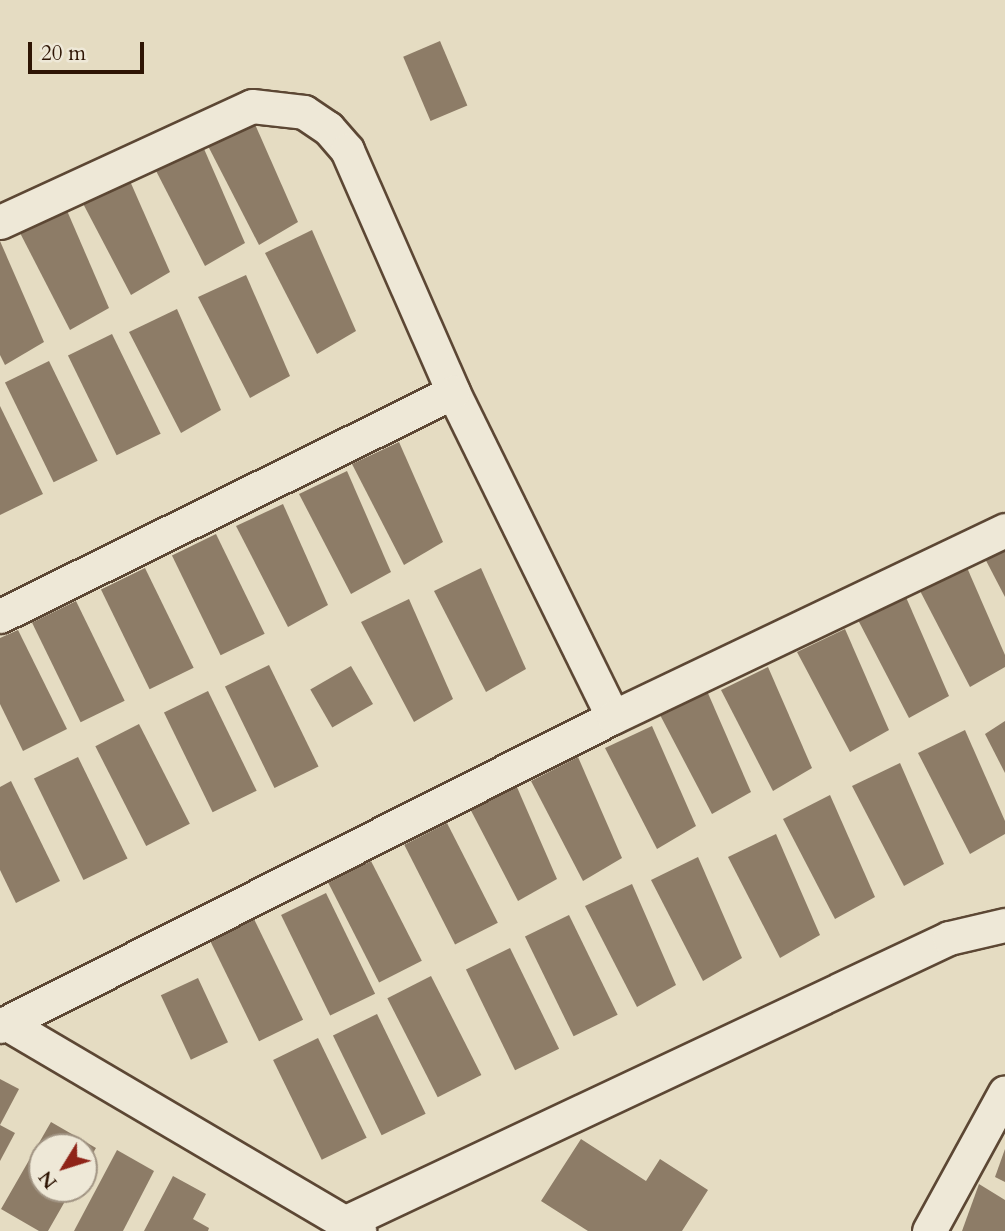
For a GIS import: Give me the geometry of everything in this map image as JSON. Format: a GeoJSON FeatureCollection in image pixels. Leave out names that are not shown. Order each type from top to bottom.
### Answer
{"type":"FeatureCollection","features":[{"type":"Feature","properties":{"kind":"street"},"geometry":{"type":"LineString","coordinates":[[0,222],[252,106],[304,112],[328,128],[347,150],[453,392],[613,717]]}},
{"type":"Feature","properties":{"kind":"street"},"geometry":{"type":"LineString","coordinates":[[0,615],[453,392]]}},
{"type":"Feature","properties":{"kind":"street"},"geometry":{"type":"LineString","coordinates":[[3,1024],[613,717],[1005,530]]}},
{"type":"Feature","properties":{"kind":"street"},"geometry":{"type":"LineString","coordinates":[[3,1024],[351,1227],[949,938],[1005,925]]}},
{"type":"Feature","properties":{"kind":"street"},"geometry":{"type":"LineString","coordinates":[[929,1231],[1005,1092]]}},
{"type":"Feature","properties":{"kind":"building"},"geometry":{"type":"Polygon","coordinates":[[[440,41],[467,105],[431,121],[403,57],[440,41]]]}},
{"type":"Feature","properties":{"kind":"building"},"geometry":{"type":"Polygon","coordinates":[[[254,122],[298,222],[259,245],[207,144],[254,122]]]}},
{"type":"Feature","properties":{"kind":"building"},"geometry":{"type":"Polygon","coordinates":[[[201,142],[245,243],[205,266],[153,165],[201,142]]]}},
{"type":"Feature","properties":{"kind":"building"},"geometry":{"type":"Polygon","coordinates":[[[126,172],[170,272],[131,295],[78,194],[126,172]]]}},
{"type":"Feature","properties":{"kind":"building"},"geometry":{"type":"Polygon","coordinates":[[[65,206],[109,308],[70,330],[18,229],[65,206]]]}},
{"type":"Feature","properties":{"kind":"building"},"geometry":{"type":"Polygon","coordinates":[[[312,230],[356,331],[317,354],[265,253],[312,230]]]}},
{"type":"Feature","properties":{"kind":"building"},"geometry":{"type":"Polygon","coordinates":[[[0,241],[44,342],[5,365],[0,355],[0,241]]]}},
{"type":"Feature","properties":{"kind":"building"},"geometry":{"type":"Polygon","coordinates":[[[246,275],[290,376],[250,398],[198,297],[246,275]]]}},
{"type":"Feature","properties":{"kind":"building"},"geometry":{"type":"Polygon","coordinates":[[[177,309],[221,410],[181,433],[129,332],[177,309]]]}},
{"type":"Feature","properties":{"kind":"building"},"geometry":{"type":"Polygon","coordinates":[[[112,334],[161,434],[117,455],[68,355],[112,334]]]}},
{"type":"Feature","properties":{"kind":"building"},"geometry":{"type":"Polygon","coordinates":[[[49,361],[98,461],[54,482],[5,382],[49,361]]]}},
{"type":"Feature","properties":{"kind":"building"},"geometry":{"type":"Polygon","coordinates":[[[0,406],[43,494],[0,515],[0,406]]]}},
{"type":"Feature","properties":{"kind":"building"},"geometry":{"type":"Polygon","coordinates":[[[399,442],[443,542],[404,565],[352,464],[399,442]]]}},
{"type":"Feature","properties":{"kind":"building"},"geometry":{"type":"Polygon","coordinates":[[[347,471],[391,572],[351,594],[299,494],[347,471]]]}},
{"type":"Feature","properties":{"kind":"building"},"geometry":{"type":"Polygon","coordinates":[[[283,504],[328,605],[288,627],[236,526],[283,504]]]}},
{"type":"Feature","properties":{"kind":"building"},"geometry":{"type":"Polygon","coordinates":[[[216,534],[265,634],[221,655],[172,555],[216,534]]]}},
{"type":"Feature","properties":{"kind":"building"},"geometry":{"type":"Polygon","coordinates":[[[1005,539],[1005,597],[981,551],[1005,539]]]}},
{"type":"Feature","properties":{"kind":"building"},"geometry":{"type":"Polygon","coordinates":[[[965,563],[1005,655],[1005,667],[970,687],[918,587],[965,563]]]}},
{"type":"Feature","properties":{"kind":"building"},"geometry":{"type":"Polygon","coordinates":[[[145,568],[194,668],[150,689],[101,589],[145,568]]]}},
{"type":"Feature","properties":{"kind":"building"},"geometry":{"type":"Polygon","coordinates":[[[481,568],[526,669],[486,692],[434,591],[481,568]]]}},
{"type":"Feature","properties":{"kind":"building"},"geometry":{"type":"Polygon","coordinates":[[[905,595],[949,696],[909,718],[857,618],[905,595]]]}},
{"type":"Feature","properties":{"kind":"building"},"geometry":{"type":"Polygon","coordinates":[[[409,599],[453,699],[414,722],[361,622],[409,599]]]}},
{"type":"Feature","properties":{"kind":"building"},"geometry":{"type":"Polygon","coordinates":[[[76,601],[125,701],[81,722],[32,622],[76,601]]]}},
{"type":"Feature","properties":{"kind":"building"},"geometry":{"type":"Polygon","coordinates":[[[845,629],[889,730],[850,752],[797,652],[845,629]]]}},
{"type":"Feature","properties":{"kind":"building"},"geometry":{"type":"Polygon","coordinates":[[[18,630],[67,729],[23,751],[0,704],[0,638],[18,630]]]}},
{"type":"Feature","properties":{"kind":"building"},"geometry":{"type":"Polygon","coordinates":[[[269,665],[319,767],[274,788],[225,686],[269,665]]]}},
{"type":"Feature","properties":{"kind":"building"},"geometry":{"type":"Polygon","coordinates":[[[351,666],[373,704],[332,728],[310,690],[351,666]]]}},
{"type":"Feature","properties":{"kind":"building"},"geometry":{"type":"Polygon","coordinates":[[[768,667],[812,768],[773,791],[721,690],[768,667]]]}},
{"type":"Feature","properties":{"kind":"building"},"geometry":{"type":"Polygon","coordinates":[[[208,691],[257,791],[213,812],[164,712],[208,691]]]}},
{"type":"Feature","properties":{"kind":"building"},"geometry":{"type":"Polygon","coordinates":[[[707,691],[751,792],[712,814],[659,713],[707,691]]]}},
{"type":"Feature","properties":{"kind":"building"},"geometry":{"type":"Polygon","coordinates":[[[1005,721],[1005,773],[985,734],[1005,721]]]}},
{"type":"Feature","properties":{"kind":"building"},"geometry":{"type":"Polygon","coordinates":[[[139,724],[190,824],[146,846],[95,746],[139,724]]]}},
{"type":"Feature","properties":{"kind":"building"},"geometry":{"type":"Polygon","coordinates":[[[652,726],[696,826],[657,849],[605,748],[652,726]]]}},
{"type":"Feature","properties":{"kind":"building"},"geometry":{"type":"Polygon","coordinates":[[[965,730],[1005,821],[1005,834],[970,854],[918,753],[965,730]]]}},
{"type":"Feature","properties":{"kind":"building"},"geometry":{"type":"Polygon","coordinates":[[[78,757],[128,859],[83,880],[34,778],[78,757]]]}},
{"type":"Feature","properties":{"kind":"building"},"geometry":{"type":"Polygon","coordinates":[[[578,757],[622,858],[583,881],[531,781],[578,757]]]}},
{"type":"Feature","properties":{"kind":"building"},"geometry":{"type":"Polygon","coordinates":[[[900,763],[944,864],[904,886],[852,786],[900,763]]]}},
{"type":"Feature","properties":{"kind":"building"},"geometry":{"type":"Polygon","coordinates":[[[513,778],[557,879],[518,901],[466,801],[513,778]]]}},
{"type":"Feature","properties":{"kind":"building"},"geometry":{"type":"Polygon","coordinates":[[[11,781],[60,881],[16,903],[0,870],[0,787],[11,781]]]}},
{"type":"Feature","properties":{"kind":"building"},"geometry":{"type":"Polygon","coordinates":[[[830,795],[875,897],[835,919],[783,819],[830,795]]]}},
{"type":"Feature","properties":{"kind":"building"},"geometry":{"type":"Polygon","coordinates":[[[447,823],[498,923],[455,945],[404,845],[447,823]]]}},
{"type":"Feature","properties":{"kind":"building"},"geometry":{"type":"Polygon","coordinates":[[[776,834],[820,935],[780,958],[728,857],[776,834]]]}},
{"type":"Feature","properties":{"kind":"building"},"geometry":{"type":"Polygon","coordinates":[[[698,857],[742,958],[703,981],[651,880],[698,857]]]}},
{"type":"Feature","properties":{"kind":"building"},"geometry":{"type":"Polygon","coordinates":[[[371,861],[422,961],[379,983],[328,883],[371,861]]]}},
{"type":"Feature","properties":{"kind":"building"},"geometry":{"type":"Polygon","coordinates":[[[632,884],[676,985],[637,1007],[585,906],[632,884]]]}},
{"type":"Feature","properties":{"kind":"building"},"geometry":{"type":"Polygon","coordinates":[[[326,893],[375,994],[330,1016],[281,915],[326,893]]]}},
{"type":"Feature","properties":{"kind":"building"},"geometry":{"type":"Polygon","coordinates":[[[569,915],[618,1015],[574,1036],[525,936],[569,915]]]}},
{"type":"Feature","properties":{"kind":"building"},"geometry":{"type":"Polygon","coordinates":[[[254,919],[303,1020],[259,1041],[210,940],[254,919]]]}},
{"type":"Feature","properties":{"kind":"building"},"geometry":{"type":"Polygon","coordinates":[[[510,948],[559,1049],[515,1070],[466,969],[510,948]]]}},
{"type":"Feature","properties":{"kind":"building"},"geometry":{"type":"Polygon","coordinates":[[[431,976],[481,1075],[438,1097],[387,998],[431,976]]]}},
{"type":"Feature","properties":{"kind":"building"},"geometry":{"type":"Polygon","coordinates":[[[198,978],[228,1042],[191,1060],[161,995],[198,978]]]}},
{"type":"Feature","properties":{"kind":"building"},"geometry":{"type":"Polygon","coordinates":[[[377,1014],[426,1114],[382,1135],[333,1035],[377,1014]]]}},
{"type":"Feature","properties":{"kind":"building"},"geometry":{"type":"Polygon","coordinates":[[[318,1038],[367,1138],[322,1160],[273,1060],[318,1038]]]}},
{"type":"Feature","properties":{"kind":"building"},"geometry":{"type":"Polygon","coordinates":[[[0,1079],[19,1089],[0,1125],[0,1079]]]}},
{"type":"Feature","properties":{"kind":"building"},"geometry":{"type":"Polygon","coordinates":[[[51,1122],[70,1133],[45,1133],[51,1122]]]}},
{"type":"Feature","properties":{"kind":"building"},"geometry":{"type":"Polygon","coordinates":[[[0,1125],[15,1133],[0,1161],[0,1125]]]}},
{"type":"Feature","properties":{"kind":"building"},"geometry":{"type":"Polygon","coordinates":[[[581,1139],[646,1181],[660,1159],[708,1190],[682,1231],[588,1231],[541,1201],[581,1139]]]}},
{"type":"Feature","properties":{"kind":"building"},"geometry":{"type":"Polygon","coordinates":[[[1005,1149],[1005,1182],[995,1177],[1005,1149]]]}},
{"type":"Feature","properties":{"kind":"building"},"geometry":{"type":"Polygon","coordinates":[[[117,1150],[154,1171],[123,1231],[74,1231],[89,1203],[98,1203],[98,1186],[117,1150]]]}},
{"type":"Feature","properties":{"kind":"building"},"geometry":{"type":"Polygon","coordinates":[[[28,1162],[28,1203],[64,1203],[48,1231],[39,1231],[1,1209],[28,1162]]]}},
{"type":"Feature","properties":{"kind":"building"},"geometry":{"type":"Polygon","coordinates":[[[173,1176],[206,1194],[193,1219],[209,1228],[208,1231],[144,1231],[173,1176]]]}},
{"type":"Feature","properties":{"kind":"building"},"geometry":{"type":"Polygon","coordinates":[[[979,1184],[1005,1200],[1005,1231],[962,1231],[979,1184]]]}}]}
